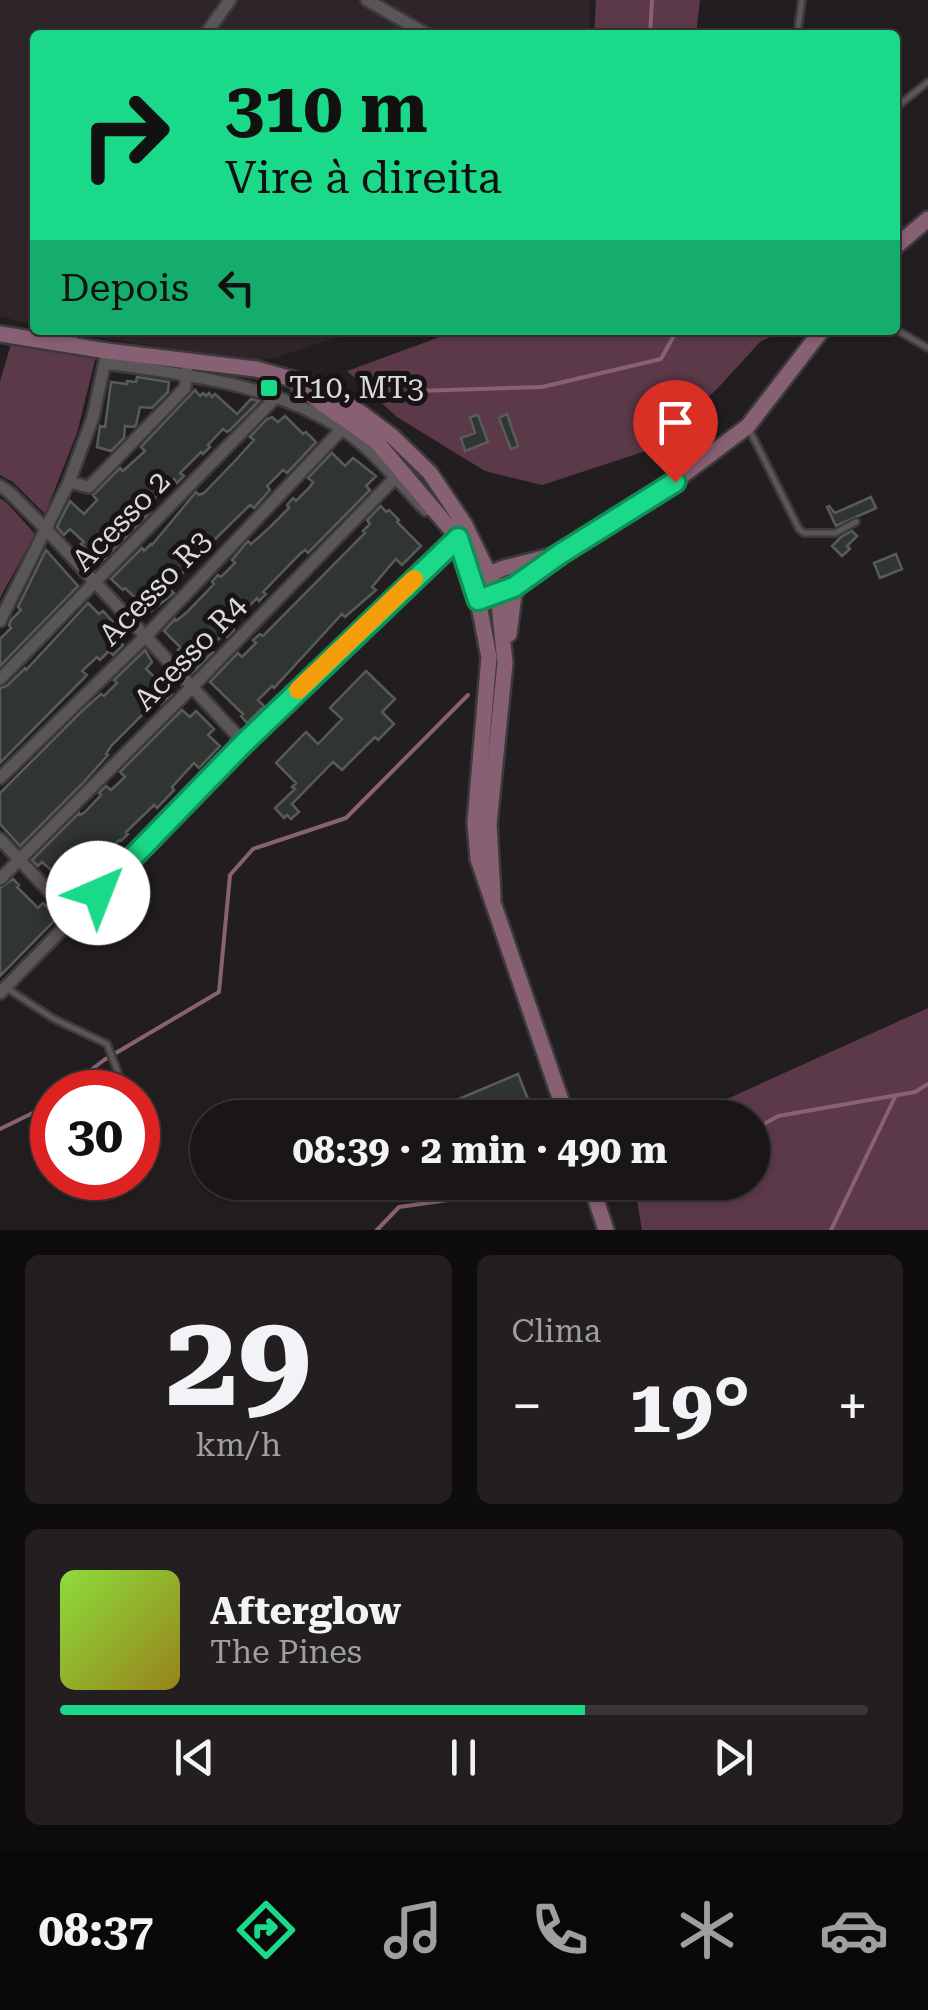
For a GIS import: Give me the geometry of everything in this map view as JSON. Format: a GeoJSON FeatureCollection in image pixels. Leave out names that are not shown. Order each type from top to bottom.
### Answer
{"type":"FeatureCollection","features":[{"type":"Feature","properties":{"kind":"main road"},"geometry":{"type":"LineString","coordinates":[[900,244],[925,226]]}},
{"type":"Feature","properties":{"kind":"main road"},"geometry":{"type":"LineString","coordinates":[[0,334],[71,338],[106,357],[187,368],[256,369],[325,390],[392,436],[430,473],[459,531],[478,600],[488,657],[475,822],[478,858],[561,1100]]}},
{"type":"Feature","properties":{"kind":"main road"},"geometry":{"type":"LineString","coordinates":[[478,600],[514,587],[675,482],[748,426],[818,335]]}},
{"type":"Feature","properties":{"kind":"main road"},"geometry":{"type":"LineString","coordinates":[[278,376],[318,399],[372,445],[498,571],[505,663]]}},
{"type":"Feature","properties":{"kind":"main road"},"geometry":{"type":"LineString","coordinates":[[473,581],[560,554]]}},
{"type":"Feature","properties":{"kind":"main road"},"geometry":{"type":"LineString","coordinates":[[494,897],[489,824],[514,587]]}},
{"type":"Feature","properties":{"kind":"main road"},"geometry":{"type":"LineString","coordinates":[[596,1200],[606,1230]]}},
{"type":"Feature","properties":{"kind":"street"},"geometry":{"type":"LineString","coordinates":[[209,30],[230,0]]}},
{"type":"Feature","properties":{"kind":"street"},"geometry":{"type":"LineString","coordinates":[[367,0],[419,30]]}},
{"type":"Feature","properties":{"kind":"street"},"geometry":{"type":"LineString","coordinates":[[0,620],[68,482],[93,417],[106,357]]}},
{"type":"Feature","properties":{"kind":"street"},"geometry":{"type":"LineString","coordinates":[[3,990],[244,743],[459,531],[426,510],[394,478],[372,445],[277,396],[187,368],[185,388],[89,487],[68,482]]}},
{"type":"Feature","properties":{"kind":"street"},"geometry":{"type":"LineString","coordinates":[[250,387],[256,369]]}},
{"type":"Feature","properties":{"kind":"street","name":"Acesso 2"},"geometry":{"type":"LineString","coordinates":[[0,679],[277,396]]}},
{"type":"Feature","properties":{"kind":"street","name":"Acesso R3"},"geometry":{"type":"LineString","coordinates":[[0,778],[145,637],[342,429]]}},
{"type":"Feature","properties":{"kind":"street","name":"Acesso R4"},"geometry":{"type":"LineString","coordinates":[[0,880],[394,478]]}},
{"type":"Feature","properties":{"kind":"street"},"geometry":{"type":"LineString","coordinates":[[0,486],[46,530],[244,743]]}},
{"type":"Feature","properties":{"kind":"street"},"geometry":{"type":"LineString","coordinates":[[0,840],[74,918]]}},
{"type":"Feature","properties":{"kind":"lane"},"geometry":{"type":"LineString","coordinates":[[799,30],[802,0]]}},
{"type":"Feature","properties":{"kind":"lane"},"geometry":{"type":"LineString","coordinates":[[900,104],[928,82]]}},
{"type":"Feature","properties":{"kind":"lane"},"geometry":{"type":"LineString","coordinates":[[900,332],[928,348]]}},
{"type":"Feature","properties":{"kind":"lane"},"geometry":{"type":"LineString","coordinates":[[748,426],[804,534],[835,532],[856,522]]}},
{"type":"Feature","properties":{"kind":"lane"},"geometry":{"type":"LineString","coordinates":[[3,990],[54,1020],[108,1044],[117,1070]]}},
{"type":"Feature","properties":{"kind":"shaded area"},"geometry":{"type":"Polygon","coordinates":[[[0,0],[590,0],[589,30],[30,30],[30,325],[0,316],[0,0]]]}},
{"type":"Feature","properties":{"kind":"shaded area"},"geometry":{"type":"Polygon","coordinates":[[[596,0],[700,0],[697,30],[594,30],[596,0]]]}},
{"type":"Feature","properties":{"kind":"shaded area"},"geometry":{"type":"Polygon","coordinates":[[[81,335],[345,335],[254,361],[81,335]]]}},
{"type":"Feature","properties":{"kind":"shaded area"},"geometry":{"type":"Polygon","coordinates":[[[445,335],[774,335],[760,342],[655,448],[542,485],[485,471],[397,417],[347,371],[445,335]]]}},
{"type":"Feature","properties":{"kind":"shaded area"},"geometry":{"type":"Polygon","coordinates":[[[11,344],[96,356],[77,433],[45,514],[13,482],[0,475],[0,381],[11,344]]]}},
{"type":"Feature","properties":{"kind":"shaded area"},"geometry":{"type":"Polygon","coordinates":[[[0,498],[35,534],[0,598],[0,498]]]}},
{"type":"Feature","properties":{"kind":"shaded area"},"geometry":{"type":"Polygon","coordinates":[[[928,1008],[928,1230],[642,1230],[637,1200],[770,1200],[770,1100],[725,1100],[928,1008]]]}},
{"type":"Feature","properties":{"kind":"building"},"geometry":{"type":"Polygon","coordinates":[[[137,377],[169,382],[168,392],[152,408],[140,407],[136,425],[125,426],[124,438],[111,451],[97,447],[100,426],[105,427],[111,382],[127,384],[136,382],[137,377]]]}},
{"type":"Feature","properties":{"kind":"building"},"geometry":{"type":"Polygon","coordinates":[[[195,390],[200,396],[215,394],[237,414],[251,399],[259,401],[230,430],[223,429],[210,447],[180,473],[184,476],[177,483],[174,479],[146,507],[151,511],[100,563],[70,529],[64,535],[57,527],[70,501],[84,514],[97,500],[93,495],[120,468],[123,471],[145,451],[141,447],[195,390]]]}},
{"type":"Feature","properties":{"kind":"building"},"geometry":{"type":"Polygon","coordinates":[[[507,414],[518,446],[511,449],[499,418],[507,414]]]}},
{"type":"Feature","properties":{"kind":"building"},"geometry":{"type":"Polygon","coordinates":[[[478,415],[488,442],[465,451],[461,438],[475,433],[470,417],[478,415]]]}},
{"type":"Feature","properties":{"kind":"building"},"geometry":{"type":"Polygon","coordinates":[[[285,416],[316,442],[287,473],[283,470],[267,486],[270,490],[254,508],[250,505],[168,588],[174,593],[150,612],[111,579],[142,548],[144,551],[152,545],[196,492],[204,493],[254,440],[250,437],[266,420],[272,417],[278,422],[285,416]]]}},
{"type":"Feature","properties":{"kind":"building"},"geometry":{"type":"Polygon","coordinates":[[[332,453],[345,466],[353,458],[376,476],[366,486],[370,490],[233,622],[230,626],[234,630],[209,648],[213,652],[192,673],[187,668],[191,664],[178,650],[180,647],[164,631],[214,584],[218,575],[221,577],[235,563],[232,560],[248,541],[251,544],[289,508],[293,498],[296,501],[310,487],[313,482],[308,478],[332,453]]]}},
{"type":"Feature","properties":{"kind":"building"},"geometry":{"type":"Polygon","coordinates":[[[871,497],[876,508],[836,526],[827,507],[835,513],[871,497]]]}},
{"type":"Feature","properties":{"kind":"building"},"geometry":{"type":"Polygon","coordinates":[[[381,506],[421,546],[402,565],[394,561],[372,587],[376,590],[345,617],[342,614],[274,688],[258,700],[264,706],[247,723],[243,714],[210,682],[238,653],[242,657],[256,643],[253,640],[263,636],[365,533],[370,524],[367,520],[381,506]]]}},
{"type":"Feature","properties":{"kind":"building"},"geometry":{"type":"Polygon","coordinates":[[[852,531],[857,536],[842,556],[832,546],[852,531]]]}},
{"type":"Feature","properties":{"kind":"building"},"geometry":{"type":"Polygon","coordinates":[[[46,550],[78,586],[0,666],[0,639],[21,610],[18,607],[46,550]]]}},
{"type":"Feature","properties":{"kind":"building"},"geometry":{"type":"Polygon","coordinates":[[[896,554],[902,569],[880,578],[874,563],[896,554]]]}},
{"type":"Feature","properties":{"kind":"building"},"geometry":{"type":"Polygon","coordinates":[[[88,603],[126,629],[117,638],[123,645],[113,655],[109,651],[100,660],[97,657],[82,671],[87,675],[0,763],[0,688],[26,670],[88,603]]]}},
{"type":"Feature","properties":{"kind":"building"},"geometry":{"type":"Polygon","coordinates":[[[145,650],[152,662],[146,669],[172,694],[160,705],[156,701],[111,746],[108,755],[82,784],[20,846],[0,824],[0,793],[83,710],[101,694],[104,696],[117,683],[114,680],[145,650]]]}},
{"type":"Feature","properties":{"kind":"building"},"geometry":{"type":"Polygon","coordinates":[[[366,671],[395,699],[382,712],[394,724],[342,770],[333,762],[292,804],[299,812],[291,819],[287,815],[284,818],[275,808],[295,789],[292,787],[296,783],[276,763],[306,732],[318,744],[342,719],[330,708],[366,671]]]}},
{"type":"Feature","properties":{"kind":"building"},"geometry":{"type":"Polygon","coordinates":[[[182,710],[190,717],[196,711],[214,729],[208,735],[220,746],[199,768],[194,763],[157,808],[154,805],[126,832],[102,857],[108,861],[92,881],[70,900],[65,894],[71,888],[42,862],[38,866],[32,860],[79,813],[85,812],[106,786],[111,790],[125,777],[120,772],[182,710]]]}},
{"type":"Feature","properties":{"kind":"building"},"geometry":{"type":"Polygon","coordinates":[[[13,879],[38,908],[43,903],[57,918],[0,976],[0,888],[13,879]]]}},
{"type":"Feature","properties":{"kind":"building"},"geometry":{"type":"Polygon","coordinates":[[[518,1074],[528,1100],[456,1100],[518,1074]]]}},
{"type":"Feature","properties":{"kind":"waterway"},"geometry":{"type":"LineString","coordinates":[[650,30],[652,0]]}},
{"type":"Feature","properties":{"kind":"waterway"},"geometry":{"type":"LineString","coordinates":[[418,391],[542,387],[661,359],[674,335]]}},
{"type":"Feature","properties":{"kind":"waterway"},"geometry":{"type":"LineString","coordinates":[[91,1070],[219,992],[230,875],[253,849],[346,818],[468,695]]}},
{"type":"Feature","properties":{"kind":"waterway"},"geometry":{"type":"LineString","coordinates":[[770,1121],[915,1092],[928,1084]]}},
{"type":"Feature","properties":{"kind":"waterway"},"geometry":{"type":"LineString","coordinates":[[831,1230],[896,1095]]}},
{"type":"Feature","properties":{"kind":"waterway"},"geometry":{"type":"LineString","coordinates":[[0,1129],[30,1114]]}},
{"type":"Feature","properties":{"kind":"waterway"},"geometry":{"type":"LineString","coordinates":[[377,1230],[399,1207],[449,1200]]}},
{"type":"Feature","properties":{"kind":"slow traffic"},"geometry":{"type":"LineString","coordinates":[[298,690],[414,579]]}},
{"type":"Feature","properties":{"kind":"place","name":"T10, MT3"},"geometry":{"type":"Point","coordinates":[269,388]}},
{"type":"Feature","properties":{"kind":"route"},"geometry":{"type":"LineString","coordinates":[[98,893],[244,743],[458,538],[478,600],[514,587],[675,482]]}}]}
